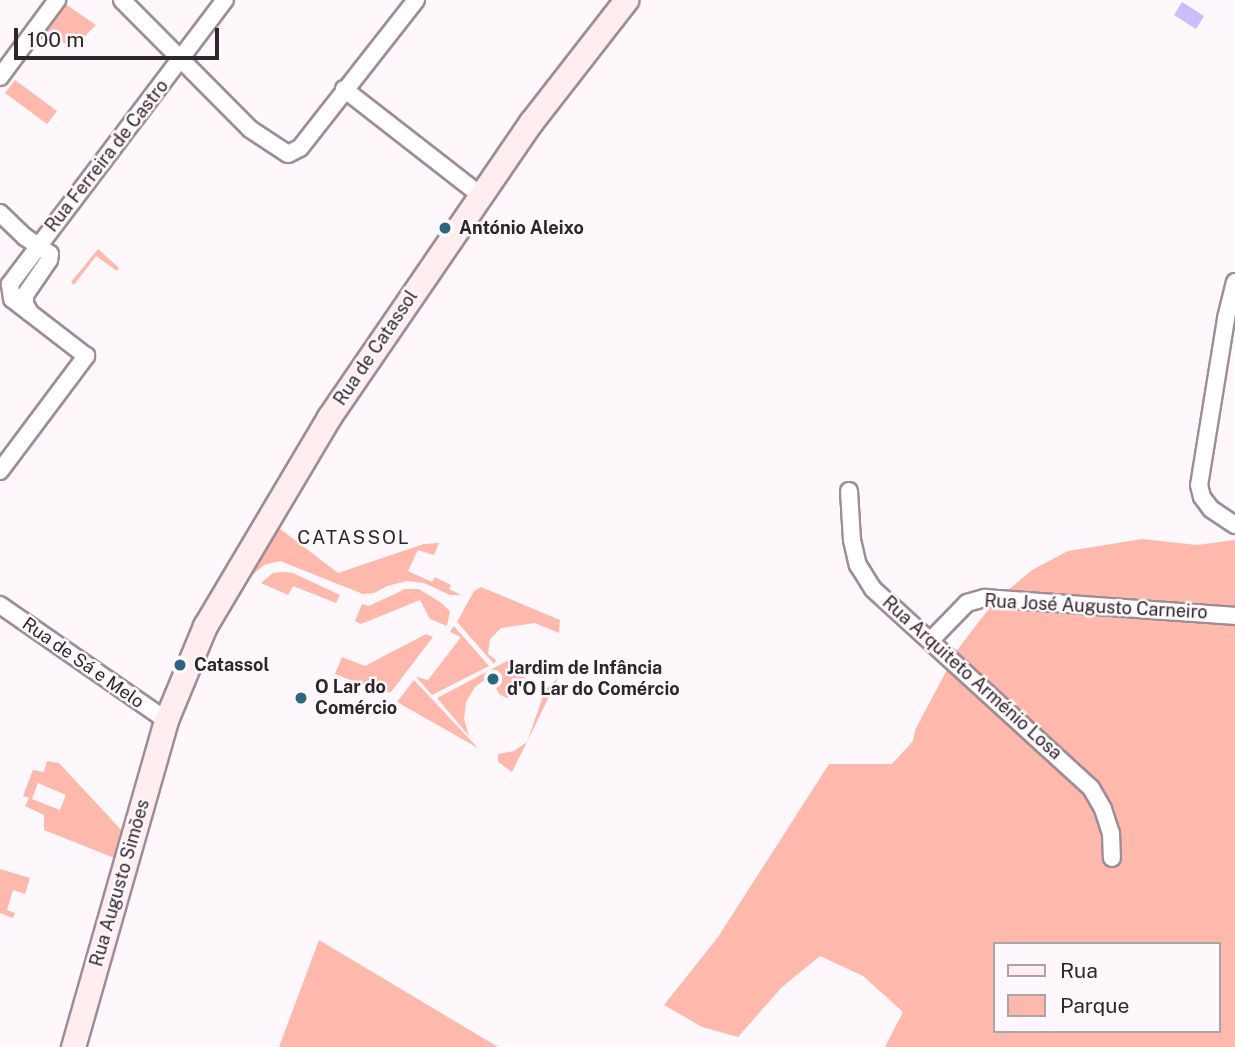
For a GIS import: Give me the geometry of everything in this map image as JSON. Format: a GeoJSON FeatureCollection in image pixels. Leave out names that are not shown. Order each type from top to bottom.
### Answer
{"type":"FeatureCollection","features":[{"type":"Feature","properties":{"kind":"main road","name":"Rua de Catassol"},"geometry":{"type":"LineString","coordinates":[[166,720],[205,626],[300,461],[480,195],[549,98],[626,0]]}},
{"type":"Feature","properties":{"kind":"main road","name":"Rua Augusto Simões"},"geometry":{"type":"LineString","coordinates":[[73,1047],[166,720]]}},
{"type":"Feature","properties":{"kind":"street"},"geometry":{"type":"LineString","coordinates":[[0,77],[57,0]]}},
{"type":"Feature","properties":{"kind":"street"},"geometry":{"type":"LineString","coordinates":[[122,0],[250,129],[281,153],[288,154],[300,148],[416,0]]}},
{"type":"Feature","properties":{"kind":"street","name":"Rua Ferreira de Castro"},"geometry":{"type":"LineString","coordinates":[[0,471],[86,356],[12,299],[8,288],[225,0]]}},
{"type":"Feature","properties":{"kind":"street"},"geometry":{"type":"LineString","coordinates":[[344,89],[480,195]]}},
{"type":"Feature","properties":{"kind":"street"},"geometry":{"type":"LineString","coordinates":[[0,213],[25,237],[38,245]]}},
{"type":"Feature","properties":{"kind":"street"},"geometry":{"type":"LineString","coordinates":[[1235,282],[1226,319],[1199,485],[1202,496],[1211,509],[1235,525]]}},
{"type":"Feature","properties":{"kind":"street","name":"Rua Arquiteto Arménio Losa"},"geometry":{"type":"LineString","coordinates":[[849,491],[849,517],[859,565],[873,589],[1091,789],[1103,809],[1111,833],[1112,858]]}},
{"type":"Feature","properties":{"kind":"street","name":"Rua José Augusto Carneiro"},"geometry":{"type":"LineString","coordinates":[[931,640],[967,603],[985,597],[1235,615]]}},
{"type":"Feature","properties":{"kind":"street","name":"Rua de Sá e Melo"},"geometry":{"type":"LineString","coordinates":[[0,605],[166,720]]}},
{"type":"Feature","properties":{"kind":"green space"},"geometry":{"type":"Polygon","coordinates":[[[64,3],[96,25],[72,49],[45,29],[64,3]]]}},
{"type":"Feature","properties":{"kind":"green space"},"geometry":{"type":"Polygon","coordinates":[[[15,80],[57,111],[47,124],[5,93],[15,80]]]}},
{"type":"Feature","properties":{"kind":"green space"},"geometry":{"type":"Polygon","coordinates":[[[98,249],[119,268],[117,271],[96,256],[74,285],[71,282],[98,249]]]}},
{"type":"Feature","properties":{"kind":"green space"},"geometry":{"type":"Polygon","coordinates":[[[279,528],[338,573],[424,544],[439,543],[434,555],[418,550],[408,571],[432,582],[435,577],[451,585],[449,589],[461,595],[450,595],[424,583],[407,581],[387,586],[374,593],[363,594],[280,561],[264,565],[249,578],[279,528]]]}},
{"type":"Feature","properties":{"kind":"green space"},"geometry":{"type":"Polygon","coordinates":[[[1142,539],[1197,545],[1235,540],[1235,1047],[885,1047],[903,1012],[863,976],[820,956],[782,987],[738,1037],[702,1027],[664,1005],[718,937],[829,764],[892,764],[913,741],[915,730],[958,649],[994,602],[1032,570],[1068,551],[1142,539]]]}},
{"type":"Feature","properties":{"kind":"green space"},"geometry":{"type":"Polygon","coordinates":[[[273,573],[293,573],[340,595],[336,603],[293,586],[288,595],[261,583],[273,573]]]}},
{"type":"Feature","properties":{"kind":"green space"},"geometry":{"type":"Polygon","coordinates":[[[481,587],[560,620],[559,633],[535,623],[501,628],[490,639],[488,654],[496,660],[494,664],[457,622],[474,591],[481,587]]]}},
{"type":"Feature","properties":{"kind":"green space"},"geometry":{"type":"Polygon","coordinates":[[[405,589],[419,589],[440,602],[450,611],[447,626],[430,619],[420,600],[361,624],[355,621],[362,604],[369,606],[405,589]]]}},
{"type":"Feature","properties":{"kind":"green space"},"geometry":{"type":"Polygon","coordinates":[[[454,626],[489,666],[432,695],[416,677],[428,680],[461,637],[450,632],[454,626]]]}},
{"type":"Feature","properties":{"kind":"green space"},"geometry":{"type":"Polygon","coordinates":[[[426,634],[433,637],[391,692],[384,693],[335,674],[342,657],[365,666],[426,634]]]}},
{"type":"Feature","properties":{"kind":"green space"},"geometry":{"type":"Polygon","coordinates":[[[507,661],[523,667],[525,682],[507,698],[499,694],[495,686],[483,681],[475,687],[466,702],[464,719],[469,736],[437,698],[507,661]]]}},
{"type":"Feature","properties":{"kind":"green space"},"geometry":{"type":"Polygon","coordinates":[[[558,678],[527,742],[545,690],[558,678]]]}},
{"type":"Feature","properties":{"kind":"green space"},"geometry":{"type":"Polygon","coordinates":[[[414,680],[478,748],[397,702],[414,680]]]}},
{"type":"Feature","properties":{"kind":"green space"},"geometry":{"type":"Polygon","coordinates":[[[527,742],[512,772],[498,762],[498,754],[514,751],[527,742]]]}},
{"type":"Feature","properties":{"kind":"green space"},"geometry":{"type":"Polygon","coordinates":[[[47,761],[59,763],[125,834],[117,859],[44,830],[44,815],[25,806],[29,798],[23,796],[33,770],[44,772],[47,761]],[[38,783],[32,799],[60,810],[66,795],[38,783]]]}},
{"type":"Feature","properties":{"kind":"green space"},"geometry":{"type":"Polygon","coordinates":[[[0,869],[30,878],[25,894],[13,890],[7,910],[15,913],[13,918],[0,913],[0,869]]]}},
{"type":"Feature","properties":{"kind":"green space"},"geometry":{"type":"Polygon","coordinates":[[[319,940],[498,1047],[279,1047],[319,940]]]}},
{"type":"Feature","properties":{"kind":"shaded area"},"geometry":{"type":"Polygon","coordinates":[[[1182,2],[1204,16],[1196,29],[1174,15],[1182,2]]]}},
{"type":"Feature","properties":{"kind":"place","name":"António Aleixo"},"geometry":{"type":"Point","coordinates":[445,228]}},
{"type":"Feature","properties":{"kind":"place","name":"Catassol"},"geometry":{"type":"Point","coordinates":[180,665]}},
{"type":"Feature","properties":{"kind":"place","name":"Jardim de Infância d'O Lar do Comércio"},"geometry":{"type":"Point","coordinates":[493,679]}},
{"type":"Feature","properties":{"kind":"place","name":"O Lar do Comércio"},"geometry":{"type":"Point","coordinates":[301,698]}},
{"type":"Feature","properties":{"kind":"district","name":"CATASSOL"},"geometry":{"type":"Point","coordinates":[354,538]}}]}
